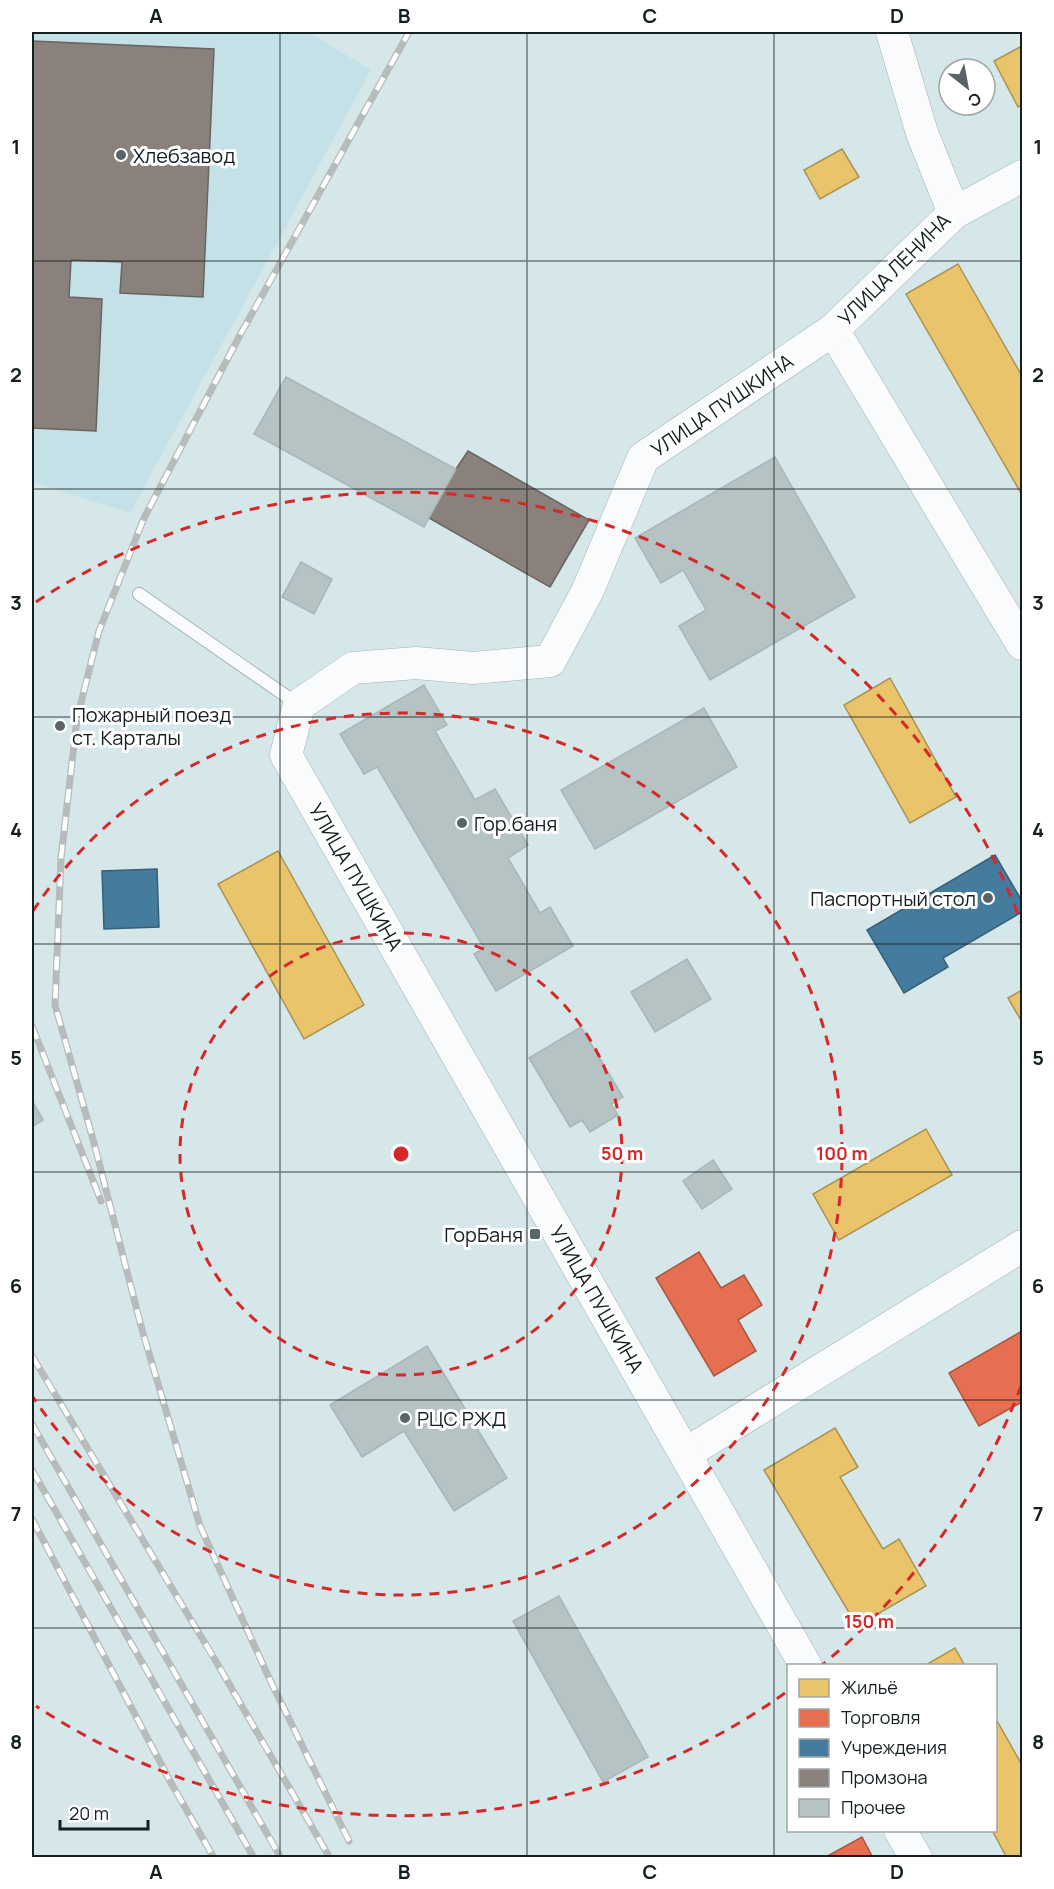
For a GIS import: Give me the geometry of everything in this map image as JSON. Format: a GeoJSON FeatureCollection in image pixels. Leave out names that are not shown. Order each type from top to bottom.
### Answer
{"type":"FeatureCollection","features":[{"type":"Feature","properties":{"kind":"street","name":"УЛИЦА ЛЕНИНА"},"geometry":{"type":"LineString","coordinates":[[892,32],[922,133],[954,213],[833,330],[1023,644]]}},
{"type":"Feature","properties":{"kind":"street"},"geometry":{"type":"LineString","coordinates":[[954,213],[1023,177]]}},
{"type":"Feature","properties":{"kind":"street","name":"УЛИЦА ПУШКИНА"},"geometry":{"type":"LineString","coordinates":[[805,1664],[286,755],[299,705],[353,668],[416,663],[473,668],[550,661],[588,590],[643,458],[833,330]]}},
{"type":"Feature","properties":{"kind":"street"},"geometry":{"type":"LineString","coordinates":[[685,1454],[1023,1246]]}},
{"type":"Feature","properties":{"kind":"street"},"geometry":{"type":"LineString","coordinates":[[901,1832],[916,1857]]}},
{"type":"Feature","properties":{"kind":"lane"},"geometry":{"type":"LineString","coordinates":[[139,594],[299,705]]}},
{"type":"Feature","properties":{"kind":"shaded area"},"geometry":{"type":"Polygon","coordinates":[[[32,32],[308,32],[371,70],[130,513],[32,482],[32,32]]]}},
{"type":"Feature","properties":{"kind":"building: Жильё"},"geometry":{"type":"Polygon","coordinates":[[[1022,46],[1022,105],[1018,107],[997,67],[997,59],[1022,46]]]}},
{"type":"Feature","properties":{"kind":"building: Жильё"},"geometry":{"type":"Polygon","coordinates":[[[842,149],[859,177],[820,199],[804,170],[842,149]]]}},
{"type":"Feature","properties":{"kind":"building: Жильё"},"geometry":{"type":"Polygon","coordinates":[[[958,264],[1022,376],[1022,495],[906,294],[958,264]]]}},
{"type":"Feature","properties":{"kind":"building: Жильё"},"geometry":{"type":"Polygon","coordinates":[[[890,678],[956,797],[910,823],[844,705],[890,678]]]}},
{"type":"Feature","properties":{"kind":"building: Жильё"},"geometry":{"type":"Polygon","coordinates":[[[278,851],[364,1005],[304,1039],[218,884],[278,851]]]}},
{"type":"Feature","properties":{"kind":"building: Жильё"},"geometry":{"type":"Polygon","coordinates":[[[1022,990],[1022,1022],[1008,998],[1022,990]]]}},
{"type":"Feature","properties":{"kind":"building: Жильё"},"geometry":{"type":"Polygon","coordinates":[[[926,1129],[952,1175],[839,1240],[813,1194],[926,1129]]]}},
{"type":"Feature","properties":{"kind":"building: Жильё"},"geometry":{"type":"Polygon","coordinates":[[[835,1428],[858,1467],[840,1477],[883,1549],[899,1539],[926,1586],[857,1626],[764,1470],[835,1428]]]}},
{"type":"Feature","properties":{"kind":"building: Жильё"},"geometry":{"type":"Polygon","coordinates":[[[955,1648],[964,1664],[927,1664],[955,1648]]]}},
{"type":"Feature","properties":{"kind":"building: Жильё"},"geometry":{"type":"Polygon","coordinates":[[[997,1721],[1022,1765],[1022,1858],[1007,1858],[993,1832],[997,1832],[997,1721]]]}},
{"type":"Feature","properties":{"kind":"building: Торговля"},"geometry":{"type":"Polygon","coordinates":[[[699,1252],[721,1288],[744,1275],[762,1305],[738,1320],[756,1351],[714,1376],[656,1278],[699,1252]]]}},
{"type":"Feature","properties":{"kind":"building: Торговля"},"geometry":{"type":"Polygon","coordinates":[[[1022,1331],[1022,1402],[979,1426],[949,1373],[1022,1331]]]}},
{"type":"Feature","properties":{"kind":"building: Торговля"},"geometry":{"type":"Polygon","coordinates":[[[862,1837],[873,1858],[824,1858],[862,1837]]]}},
{"type":"Feature","properties":{"kind":"building: Учреждения"},"geometry":{"type":"Polygon","coordinates":[[[995,855],[1022,901],[1022,912],[943,958],[948,967],[904,993],[867,930],[995,855]]]}},
{"type":"Feature","properties":{"kind":"building: Учреждения"},"geometry":{"type":"Polygon","coordinates":[[[157,869],[159,927],[104,929],[102,871],[157,869]]]}},
{"type":"Feature","properties":{"kind":"building: Промзона","name":"Хлебзавод"},"geometry":{"type":"Polygon","coordinates":[[[32,41],[214,49],[203,297],[120,293],[122,262],[71,260],[69,297],[102,299],[96,431],[32,428],[32,41]]]}},
{"type":"Feature","properties":{"kind":"building: Промзона"},"geometry":{"type":"Polygon","coordinates":[[[468,451],[589,520],[550,587],[429,518],[468,451]]]}},
{"type":"Feature","properties":{"kind":"building: Прочее"},"geometry":{"type":"Polygon","coordinates":[[[286,377],[456,469],[424,527],[254,434],[286,377]]]}},
{"type":"Feature","properties":{"kind":"building: Прочее"},"geometry":{"type":"Polygon","coordinates":[[[775,457],[855,597],[710,680],[679,626],[706,610],[683,570],[661,583],[635,538],[775,457]]]}},
{"type":"Feature","properties":{"kind":"building: Прочее"},"geometry":{"type":"Polygon","coordinates":[[[301,562],[332,579],[314,614],[282,597],[301,562]]]}},
{"type":"Feature","properties":{"kind":"building: Прочее","name":"Гор.баня"},"geometry":{"type":"Polygon","coordinates":[[[424,685],[447,725],[435,731],[475,800],[495,789],[528,845],[508,858],[540,913],[550,907],[573,946],[496,991],[474,954],[484,948],[377,767],[364,774],[340,734],[424,685]]]}},
{"type":"Feature","properties":{"kind":"building: Прочее"},"geometry":{"type":"Polygon","coordinates":[[[704,708],[737,767],[595,849],[561,790],[704,708]]]}},
{"type":"Feature","properties":{"kind":"building: Прочее"},"geometry":{"type":"Polygon","coordinates":[[[687,959],[711,999],[655,1032],[631,992],[687,959]]]}},
{"type":"Feature","properties":{"kind":"building: Прочее"},"geometry":{"type":"Polygon","coordinates":[[[581,1027],[623,1097],[611,1104],[618,1115],[590,1132],[582,1120],[570,1127],[529,1058],[581,1027]]]}},
{"type":"Feature","properties":{"kind":"building: Прочее"},"geometry":{"type":"Polygon","coordinates":[[[32,1100],[43,1120],[32,1127],[32,1100]]]}},
{"type":"Feature","properties":{"kind":"building: Прочее"},"geometry":{"type":"Polygon","coordinates":[[[713,1160],[732,1189],[702,1209],[683,1181],[713,1160]]]}},
{"type":"Feature","properties":{"kind":"building: Прочее","name":"РЦС РЖД"},"geometry":{"type":"Polygon","coordinates":[[[427,1346],[507,1478],[454,1511],[404,1431],[362,1457],[330,1405],[427,1346]]]}},
{"type":"Feature","properties":{"kind":"building: Прочее"},"geometry":{"type":"Polygon","coordinates":[[[559,1596],[648,1757],[603,1782],[513,1621],[559,1596]]]}},
{"type":"Feature","properties":{"kind":"railway"},"geometry":{"type":"LineString","coordinates":[[349,1841],[270,1680],[200,1526],[141,1326],[94,1143],[55,1005],[61,858],[77,719],[99,631],[144,518],[240,335],[409,32]]}},
{"type":"Feature","properties":{"kind":"railway"},"geometry":{"type":"LineString","coordinates":[[32,1026],[101,1201]]}},
{"type":"Feature","properties":{"kind":"railway"},"geometry":{"type":"LineString","coordinates":[[32,1356],[214,1658],[330,1858]]}},
{"type":"Feature","properties":{"kind":"railway"},"geometry":{"type":"LineString","coordinates":[[32,1424],[281,1858]]}},
{"type":"Feature","properties":{"kind":"railway"},"geometry":{"type":"LineString","coordinates":[[32,1470],[254,1858]]}},
{"type":"Feature","properties":{"kind":"railway"},"geometry":{"type":"LineString","coordinates":[[32,1519],[170,1781],[214,1858]]}},
{"type":"Feature","properties":{"kind":"place","name":"Хлебзавод"},"geometry":{"type":"Point","coordinates":[121,155]}},
{"type":"Feature","properties":{"kind":"place","name":"Пожарный поезд ст. Карталы"},"geometry":{"type":"Point","coordinates":[60,726]}},
{"type":"Feature","properties":{"kind":"place","name":"Гор.баня"},"geometry":{"type":"Point","coordinates":[462,823]}},
{"type":"Feature","properties":{"kind":"place","name":"Паспортный стол"},"geometry":{"type":"Point","coordinates":[988,898]}},
{"type":"Feature","properties":{"kind":"place","name":"ГорБаня"},"geometry":{"type":"Point","coordinates":[535,1234]}},
{"type":"Feature","properties":{"kind":"place","name":"РЦС РЖД"},"geometry":{"type":"Point","coordinates":[405,1418]}}]}
